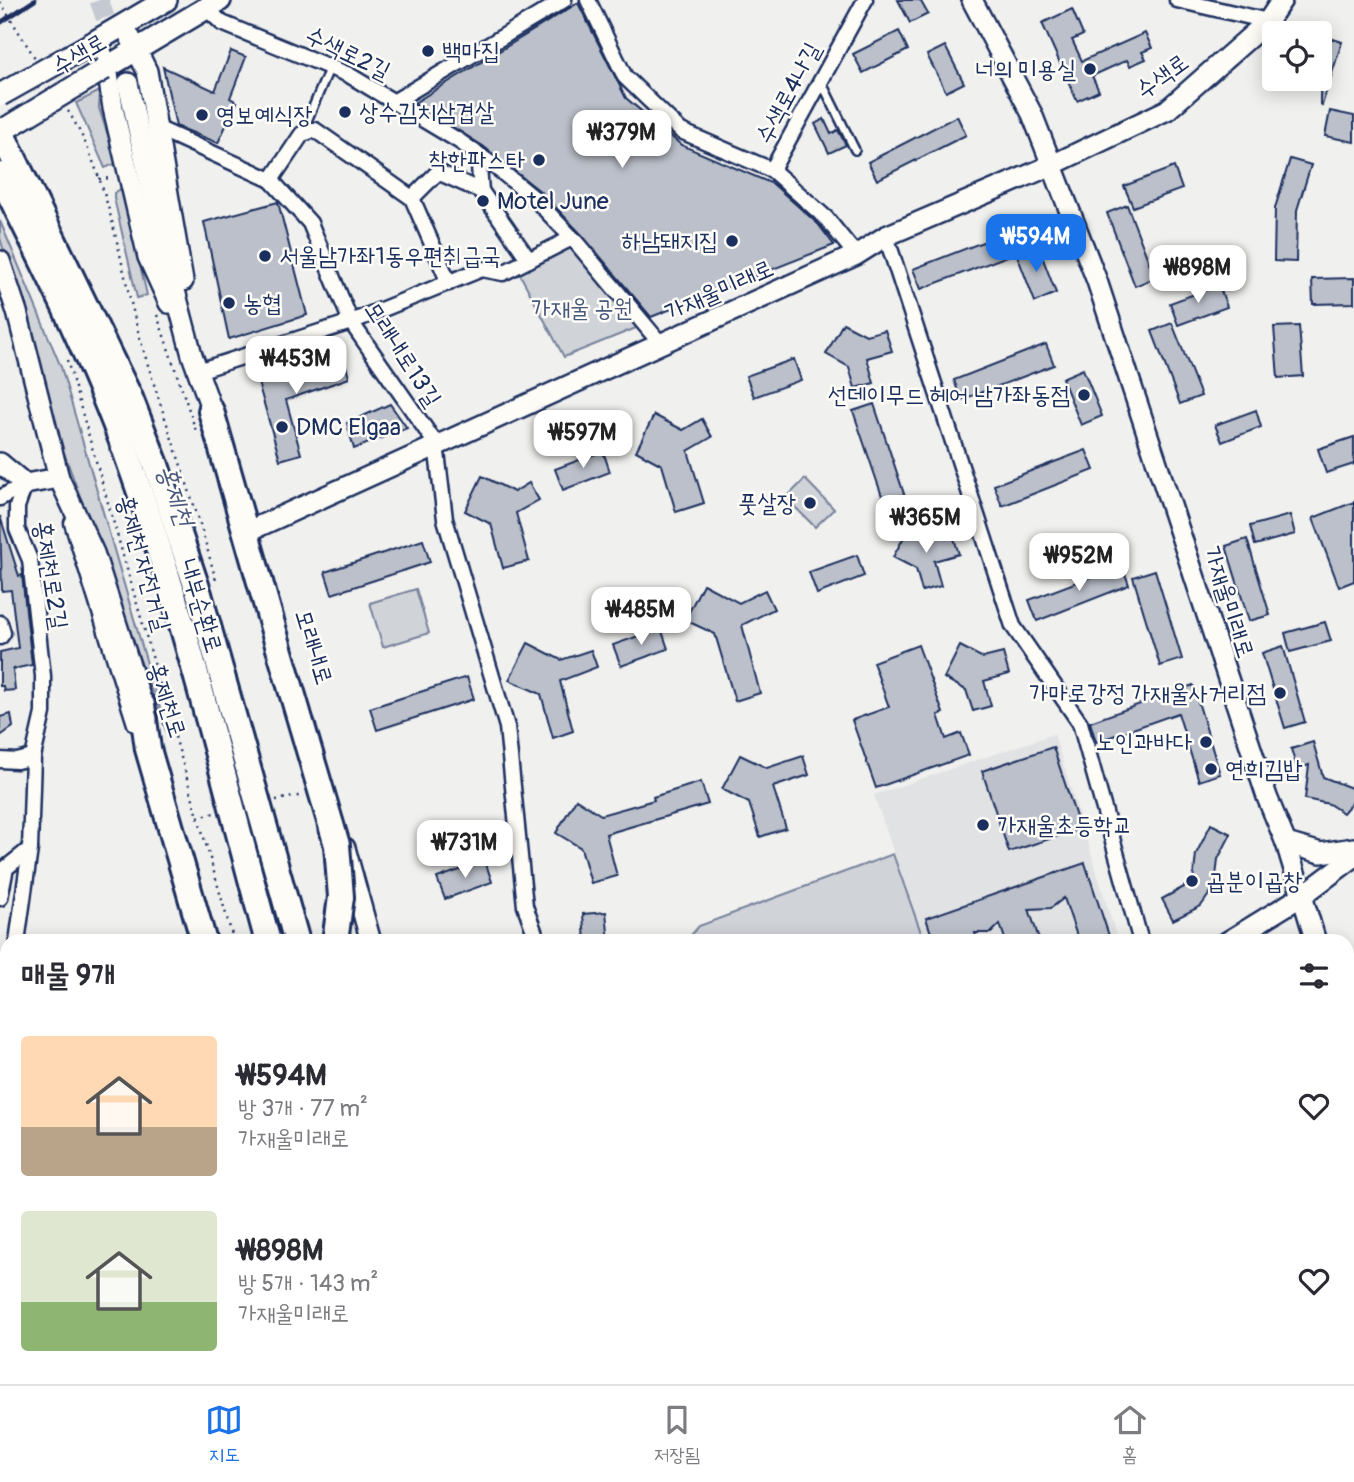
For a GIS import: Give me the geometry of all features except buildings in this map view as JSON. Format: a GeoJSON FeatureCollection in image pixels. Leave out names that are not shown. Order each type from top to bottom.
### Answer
{"type":"FeatureCollection","features":[{"type":"Feature","properties":{"kind":"highway","name":"내부순환로"},"geometry":{"type":"LineString","coordinates":[[0,131],[130,398],[156,465],[199,594],[295,934]]}},
{"type":"Feature","properties":{"kind":"highway","name":"내부순환로"},"geometry":{"type":"LineString","coordinates":[[0,175],[90,365],[121,439],[176,604],[266,934]]}},
{"type":"Feature","properties":{"kind":"highway"},"geometry":{"type":"LineString","coordinates":[[211,411],[337,845],[341,897],[336,934]]}},
{"type":"Feature","properties":{"kind":"highway"},"geometry":{"type":"LineString","coordinates":[[142,705],[148,749],[202,934]]}},
{"type":"Feature","properties":{"kind":"main road","name":"수색로"},"geometry":{"type":"LineString","coordinates":[[0,95],[125,27],[166,0]]}},
{"type":"Feature","properties":{"kind":"main road","name":"가재울미래로"},"geometry":{"type":"LineString","coordinates":[[972,0],[1032,114],[1097,281],[1267,797],[1286,843],[1314,934]]}},
{"type":"Feature","properties":{"kind":"main road","name":"수색로"},"geometry":{"type":"LineString","coordinates":[[1268,21],[1282,0]]}},
{"type":"Feature","properties":{"kind":"main road","name":"수색로"},"geometry":{"type":"LineString","coordinates":[[0,131],[213,4]]}},
{"type":"Feature","properties":{"kind":"main road","name":"수색로"},"geometry":{"type":"LineString","coordinates":[[1052,166],[1167,110],[1262,26]]}},
{"type":"Feature","properties":{"kind":"main road"},"geometry":{"type":"LineString","coordinates":[[125,27],[147,71],[179,247],[195,363]]}},
{"type":"Feature","properties":{"kind":"main road"},"geometry":{"type":"LineString","coordinates":[[94,43],[105,68],[148,257],[195,363]]}},
{"type":"Feature","properties":{"kind":"main road","name":"모래내로"},"geometry":{"type":"LineString","coordinates":[[128,83],[165,253],[195,363],[211,411],[236,462],[253,529],[331,788],[369,934]]}},
{"type":"Feature","properties":{"kind":"main road"},"geometry":{"type":"LineString","coordinates":[[113,108],[119,93],[130,87],[142,88],[151,97]]}},
{"type":"Feature","properties":{"kind":"main road","name":"가재울미래로"},"geometry":{"type":"LineString","coordinates":[[253,529],[856,255],[886,236],[1052,166]]}},
{"type":"Feature","properties":{"kind":"main road","name":"홍제천로"},"geometry":{"type":"LineString","coordinates":[[0,261],[17,312],[58,478],[94,553],[212,934]]}},
{"type":"Feature","properties":{"kind":"main road"},"geometry":{"type":"LineString","coordinates":[[0,463],[25,484],[58,478]]}},
{"type":"Feature","properties":{"kind":"main road"},"geometry":{"type":"LineString","coordinates":[[1286,843],[1321,853],[1354,848]]}},
{"type":"Feature","properties":{"kind":"main road"},"geometry":{"type":"LineString","coordinates":[[1240,934],[1302,896],[1354,858]]}},
{"type":"Feature","properties":{"kind":"street","name":"수색로2길"},"geometry":{"type":"LineString","coordinates":[[395,101],[564,0]]}},
{"type":"Feature","properties":{"kind":"street"},"geometry":{"type":"LineString","coordinates":[[588,0],[625,77],[681,131],[772,170],[811,203],[856,255]]}},
{"type":"Feature","properties":{"kind":"street","name":"수색로4나길"},"geometry":{"type":"LineString","coordinates":[[772,170],[864,0]]}},
{"type":"Feature","properties":{"kind":"street"},"geometry":{"type":"LineString","coordinates":[[1177,0],[1268,21]]}},
{"type":"Feature","properties":{"kind":"street","name":"수색로2길"},"geometry":{"type":"LineString","coordinates":[[213,4],[222,23],[349,75],[478,154],[535,199],[572,238],[660,343]]}},
{"type":"Feature","properties":{"kind":"street","name":"모래내로13길"},"geometry":{"type":"LineString","coordinates":[[157,128],[271,180],[310,223],[351,322],[436,444]]}},
{"type":"Feature","properties":{"kind":"street"},"geometry":{"type":"LineString","coordinates":[[271,180],[302,134],[315,130],[412,198],[449,283]]}},
{"type":"Feature","properties":{"kind":"street"},"geometry":{"type":"LineString","coordinates":[[478,154],[481,191],[529,260]]}},
{"type":"Feature","properties":{"kind":"street"},"geometry":{"type":"LineString","coordinates":[[412,198],[438,172],[481,191]]}},
{"type":"Feature","properties":{"kind":"street"},"geometry":{"type":"LineString","coordinates":[[886,236],[1013,625],[1080,723],[1139,934]]}},
{"type":"Feature","properties":{"kind":"street"},"geometry":{"type":"LineString","coordinates":[[195,363],[351,322],[482,269],[503,273],[572,238]]}},
{"type":"Feature","properties":{"kind":"street"},"geometry":{"type":"LineString","coordinates":[[436,444],[445,519],[507,727],[514,824],[525,906],[535,934]]}},
{"type":"Feature","properties":{"kind":"street","name":"홍제천로"},"geometry":{"type":"LineString","coordinates":[[58,478],[121,673],[195,934]]}},
{"type":"Feature","properties":{"kind":"street"},"geometry":{"type":"LineString","coordinates":[[0,498],[25,484]]}},
{"type":"Feature","properties":{"kind":"street","name":"홍제천로2길"},"geometry":{"type":"LineString","coordinates":[[18,934],[30,849],[33,757],[43,713],[43,676],[30,560],[17,529],[18,506],[25,484]]}},
{"type":"Feature","properties":{"kind":"street"},"geometry":{"type":"LineString","coordinates":[[0,622],[3,634],[0,637]]}},
{"type":"Feature","properties":{"kind":"street"},"geometry":{"type":"LineString","coordinates":[[0,760],[17,761],[33,757]]}},
{"type":"Feature","properties":{"kind":"street"},"geometry":{"type":"LineString","coordinates":[[0,898],[3,869],[30,849]]}},
{"type":"Feature","properties":{"kind":"lane"},"geometry":{"type":"LineString","coordinates":[[302,134],[329,69]]}},
{"type":"Feature","properties":{"kind":"lane"},"geometry":{"type":"LineString","coordinates":[[821,81],[855,150]]}},
{"type":"Feature","properties":{"kind":"path"},"geometry":{"type":"LineString","coordinates":[[0,2],[24,41]]}},
{"type":"Feature","properties":{"kind":"path","name":"홍제천 자전거길"},"geometry":{"type":"LineString","coordinates":[[62,349],[101,473],[232,934]]}},
{"type":"Feature","properties":{"kind":"shaded area","name":"가재울초등학교"},"geometry":{"type":"Polygon","coordinates":[[[1054,734],[1116,934],[922,934],[874,795],[1054,734]]]}},
{"type":"Feature","properties":{"kind":"green space"},"geometry":{"type":"Polygon","coordinates":[[[100,91],[99,108],[117,163],[105,168],[76,103],[100,91]]]}},
{"type":"Feature","properties":{"kind":"green space"},"geometry":{"type":"Polygon","coordinates":[[[122,188],[147,295],[137,298],[114,198],[114,193],[122,188]]]}},
{"type":"Feature","properties":{"kind":"green space"},"geometry":{"type":"Polygon","coordinates":[[[0,221],[61,367],[168,736],[63,450],[0,238],[0,221]]]}},
{"type":"Feature","properties":{"kind":"green space","name":"가재울 공원"},"geometry":{"type":"Polygon","coordinates":[[[575,241],[646,324],[564,357],[516,267],[575,241]]]}},
{"type":"Feature","properties":{"kind":"green space","name":"풋살장"},"geometry":{"type":"Polygon","coordinates":[[[805,479],[834,509],[815,527],[786,498],[805,479]]]}},
{"type":"Feature","properties":{"kind":"green space"},"geometry":{"type":"Polygon","coordinates":[[[416,589],[429,633],[383,647],[370,603],[416,589]]]}},
{"type":"Feature","properties":{"kind":"green space"},"geometry":{"type":"Polygon","coordinates":[[[893,854],[922,934],[692,934],[699,926],[893,854]]]}},
{"type":"Feature","properties":{"kind":"tunnel"},"geometry":{"type":"LineString","coordinates":[[99,0],[128,83]]}},
{"type":"Feature","properties":{"kind":"railway"},"geometry":{"type":"LineString","coordinates":[[0,23],[35,0]]}},
{"type":"Feature","properties":{"kind":"place","name":"백마집"},"geometry":{"type":"Point","coordinates":[428,51]}},
{"type":"Feature","properties":{"kind":"place","name":"너의 미용실"},"geometry":{"type":"Point","coordinates":[1090,69]}},
{"type":"Feature","properties":{"kind":"place","name":"상수김치삼겹살"},"geometry":{"type":"Point","coordinates":[345,112]}},
{"type":"Feature","properties":{"kind":"place","name":"영보예식장"},"geometry":{"type":"Point","coordinates":[202,115]}},
{"type":"Feature","properties":{"kind":"place","name":"착한파스타"},"geometry":{"type":"Point","coordinates":[539,160]}},
{"type":"Feature","properties":{"kind":"place","name":"Motel June"},"geometry":{"type":"Point","coordinates":[483,201]}},
{"type":"Feature","properties":{"kind":"place","name":"하남돼지집"},"geometry":{"type":"Point","coordinates":[732,241]}},
{"type":"Feature","properties":{"kind":"place","name":"서울남가좌1동우편취급국"},"geometry":{"type":"Point","coordinates":[265,256]}},
{"type":"Feature","properties":{"kind":"place","name":"농협"},"geometry":{"type":"Point","coordinates":[229,303]}},
{"type":"Feature","properties":{"kind":"place","name":"선데이무드 헤어 남가좌동점"},"geometry":{"type":"Point","coordinates":[1084,395]}},
{"type":"Feature","properties":{"kind":"place","name":"DMC Elgaa"},"geometry":{"type":"Point","coordinates":[282,427]}},
{"type":"Feature","properties":{"kind":"place","name":"풋살장"},"geometry":{"type":"Point","coordinates":[810,503]}},
{"type":"Feature","properties":{"kind":"place","name":"가마로강정 가재울사거리점"},"geometry":{"type":"Point","coordinates":[1280,693]}},
{"type":"Feature","properties":{"kind":"place","name":"노인과바다"},"geometry":{"type":"Point","coordinates":[1206,742]}},
{"type":"Feature","properties":{"kind":"place","name":"연희김밥"},"geometry":{"type":"Point","coordinates":[1211,769]}},
{"type":"Feature","properties":{"kind":"place","name":"가재울초등학교"},"geometry":{"type":"Point","coordinates":[983,825]}},
{"type":"Feature","properties":{"kind":"place","name":"곱분이곱창"},"geometry":{"type":"Point","coordinates":[1192,881]}},
{"type":"Feature","properties":{"kind":"water label","name":"홍제천"},"geometry":{"type":"Point","coordinates":[176,495]}}]}
